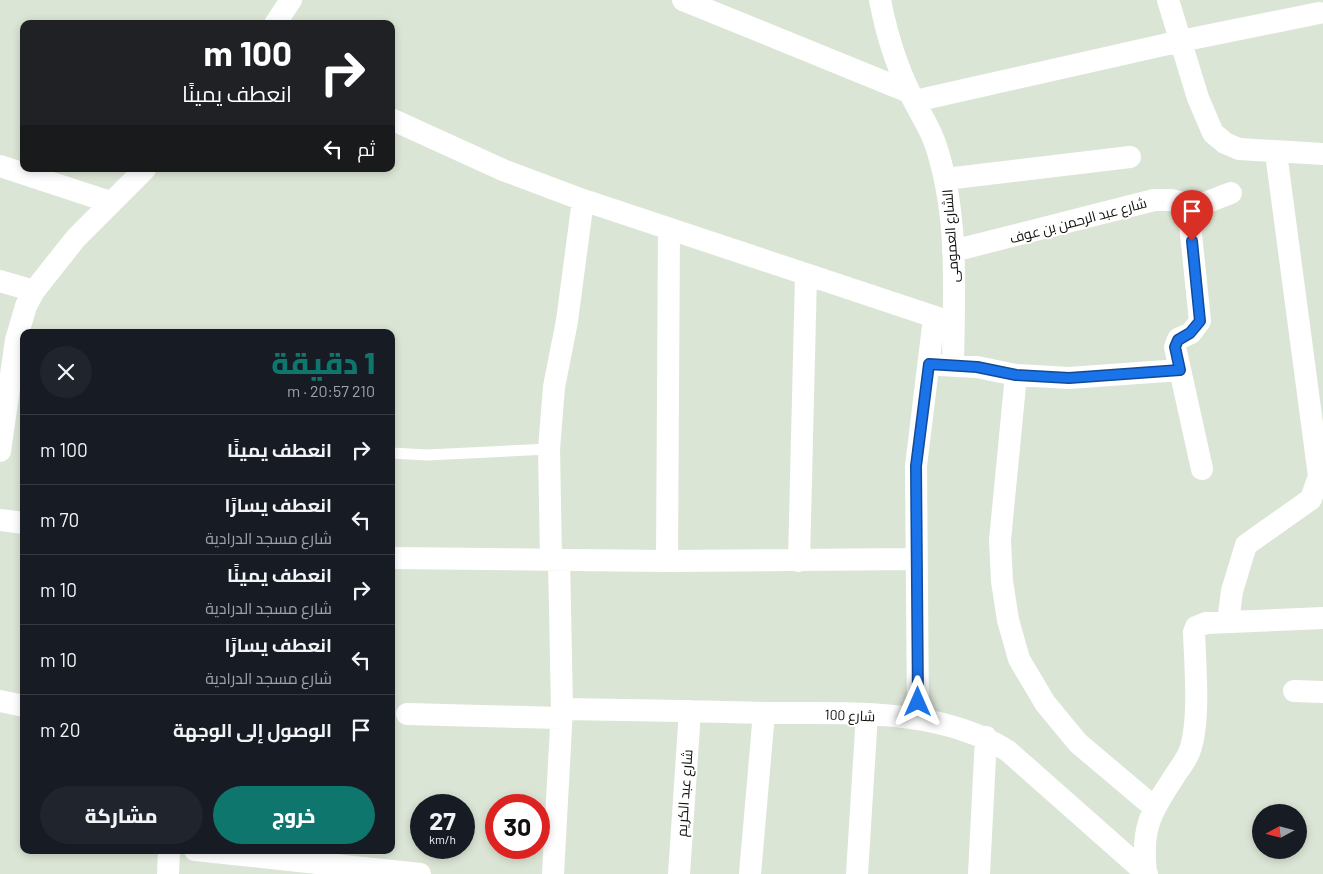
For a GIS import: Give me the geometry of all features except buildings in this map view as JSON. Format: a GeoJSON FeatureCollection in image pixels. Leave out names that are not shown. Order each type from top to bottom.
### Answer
{"type":"FeatureCollection","features":[{"type":"Feature","properties":{"kind":"street"},"geometry":{"type":"LineString","coordinates":[[278,20],[292,0]]}},
{"type":"Feature","properties":{"kind":"street"},"geometry":{"type":"LineString","coordinates":[[683,0],[912,97],[1318,11]]}},
{"type":"Feature","properties":{"kind":"street","name":"الشارع العمومى"},"geometry":{"type":"LineString","coordinates":[[880,0],[887,33],[912,97],[936,146],[946,179],[953,251],[944,321],[953,365]]}},
{"type":"Feature","properties":{"kind":"street"},"geometry":{"type":"LineString","coordinates":[[1168,0],[1198,98],[1213,133],[1225,143],[1239,149],[1323,154]]}},
{"type":"Feature","properties":{"kind":"street"},"geometry":{"type":"LineString","coordinates":[[395,122],[503,170],[583,200],[944,321],[929,364],[916,466],[918,719]]}},
{"type":"Feature","properties":{"kind":"street"},"geometry":{"type":"LineString","coordinates":[[1228,622],[1232,591],[1246,545],[1259,534],[1312,499],[1319,476],[1276,152]]}},
{"type":"Feature","properties":{"kind":"street"},"geometry":{"type":"LineString","coordinates":[[946,179],[1130,157]]}},
{"type":"Feature","properties":{"kind":"street"},"geometry":{"type":"LineString","coordinates":[[0,166],[110,202]]}},
{"type":"Feature","properties":{"kind":"street"},"geometry":{"type":"LineString","coordinates":[[0,451],[16,340],[26,306],[34,291],[76,238],[142,172]]}},
{"type":"Feature","properties":{"kind":"street","name":"شارع عبد الرحمن بن عوف"},"geometry":{"type":"LineString","coordinates":[[953,251],[1154,200],[1171,200],[1188,205],[1206,204],[1231,193]]}},
{"type":"Feature","properties":{"kind":"street"},"geometry":{"type":"LineString","coordinates":[[552,874],[562,713],[549,449],[554,386],[566,328],[583,200]]}},
{"type":"Feature","properties":{"kind":"street"},"geometry":{"type":"LineString","coordinates":[[1188,205],[1201,313],[1197,328],[1178,340],[1175,347],[1202,469]]}},
{"type":"Feature","properties":{"kind":"street"},"geometry":{"type":"LineString","coordinates":[[667,561],[669,229]]}},
{"type":"Feature","properties":{"kind":"street"},"geometry":{"type":"LineString","coordinates":[[799,561],[806,275]]}},
{"type":"Feature","properties":{"kind":"street"},"geometry":{"type":"LineString","coordinates":[[0,281],[34,291]]}},
{"type":"Feature","properties":{"kind":"street"},"geometry":{"type":"LineString","coordinates":[[929,364],[977,367],[1016,375],[1069,378],[1180,370]]}},
{"type":"Feature","properties":{"kind":"street"},"geometry":{"type":"LineString","coordinates":[[1016,375],[1000,540],[1002,581],[1008,620],[1019,659],[1045,704],[1078,743],[1154,808]]}},
{"type":"Feature","properties":{"kind":"street"},"geometry":{"type":"LineString","coordinates":[[0,520],[20,522]]}},
{"type":"Feature","properties":{"kind":"street"},"geometry":{"type":"LineString","coordinates":[[395,558],[667,561],[916,559]]}},
{"type":"Feature","properties":{"kind":"street"},"geometry":{"type":"LineString","coordinates":[[1146,874],[1145,834],[1154,808],[1185,762],[1191,748],[1196,684],[1194,632],[1200,624],[1323,618]]}},
{"type":"Feature","properties":{"kind":"street"},"geometry":{"type":"LineString","coordinates":[[1294,691],[1323,692]]}},
{"type":"Feature","properties":{"kind":"street"},"geometry":{"type":"LineString","coordinates":[[0,701],[20,705]]}},
{"type":"Feature","properties":{"kind":"street","name":"شارع 100"},"geometry":{"type":"LineString","coordinates":[[407,714],[690,711],[867,714],[918,719],[962,729],[986,737],[1008,752],[1146,874]]}},
{"type":"Feature","properties":{"kind":"street","name":"شارع عبد الكريم"},"geometry":{"type":"LineString","coordinates":[[679,874],[690,711]]}},
{"type":"Feature","properties":{"kind":"street"},"geometry":{"type":"LineString","coordinates":[[750,874],[764,713]]}},
{"type":"Feature","properties":{"kind":"street"},"geometry":{"type":"LineString","coordinates":[[857,874],[867,714]]}},
{"type":"Feature","properties":{"kind":"street"},"geometry":{"type":"LineString","coordinates":[[980,874],[986,737]]}},
{"type":"Feature","properties":{"kind":"street"},"geometry":{"type":"LineString","coordinates":[[168,874],[169,854]]}},
{"type":"Feature","properties":{"kind":"street"},"geometry":{"type":"LineString","coordinates":[[232,854],[420,874]]}},
{"type":"Feature","properties":{"kind":"lane"},"geometry":{"type":"LineString","coordinates":[[395,453],[427,455],[549,449]]}},
{"type":"Feature","properties":{"kind":"route"},"geometry":{"type":"LineString","coordinates":[[918,702],[916,466],[929,364],[977,367],[996,372],[1042,378],[1124,375],[1180,370],[1175,347],[1183,335],[1197,328],[1201,313],[1192,241]]}}]}
